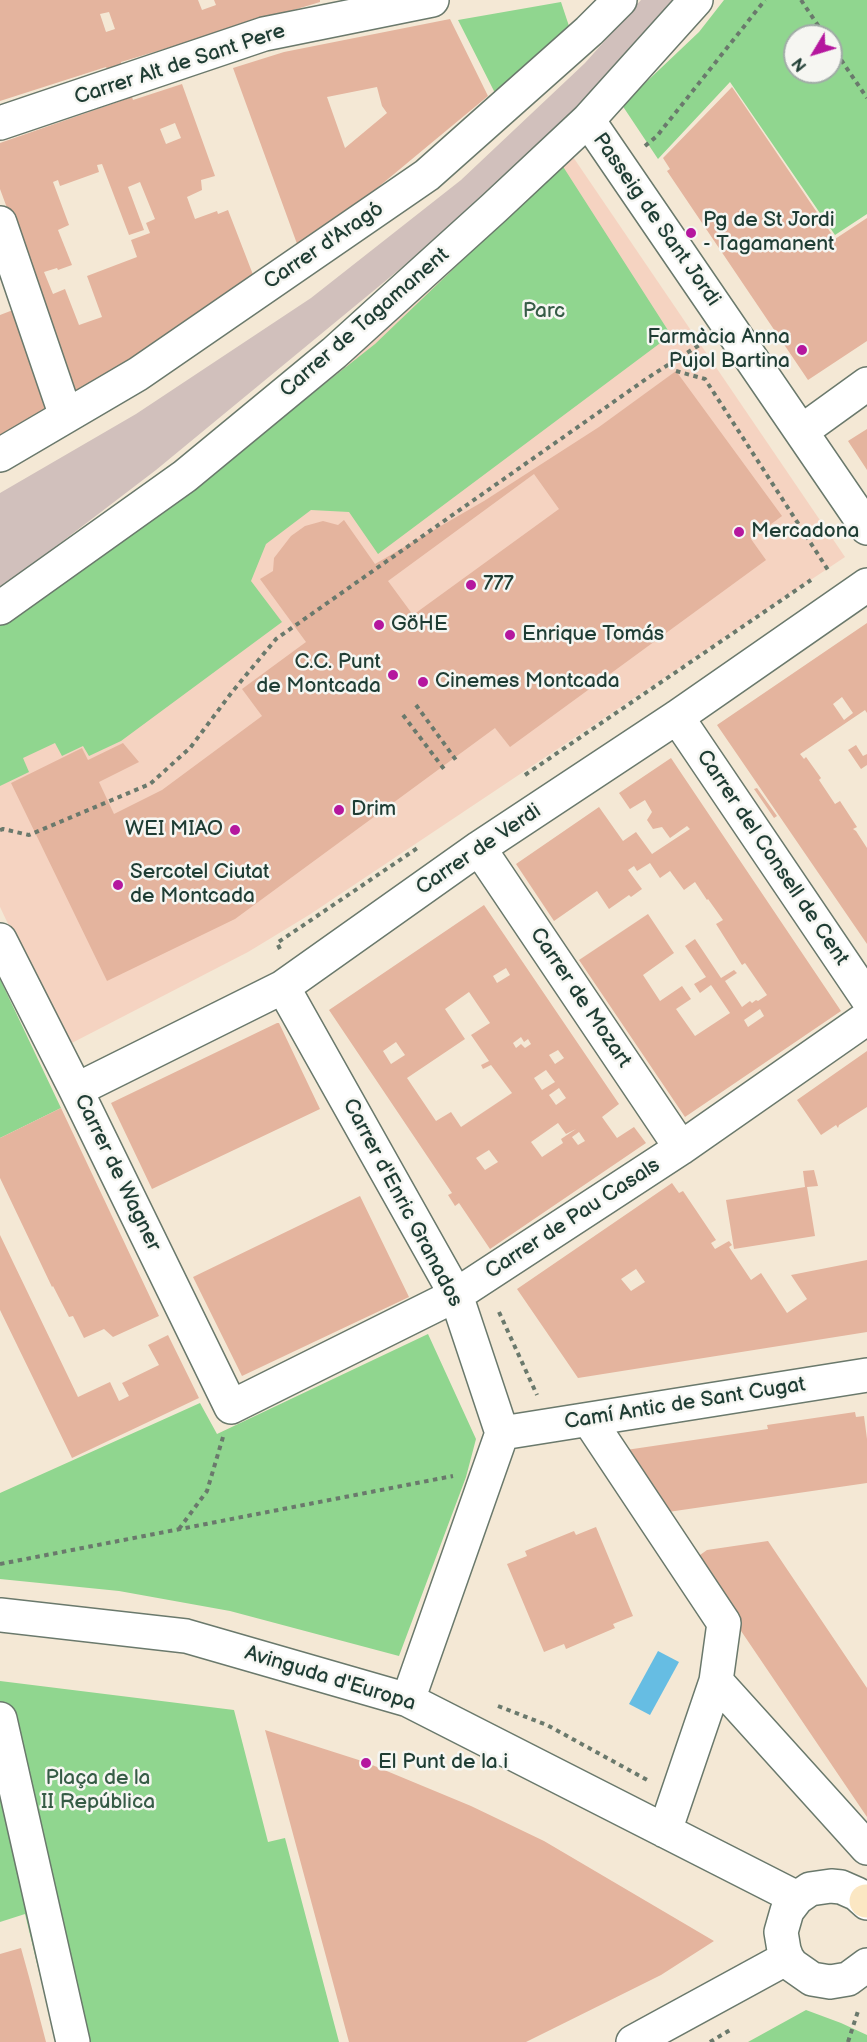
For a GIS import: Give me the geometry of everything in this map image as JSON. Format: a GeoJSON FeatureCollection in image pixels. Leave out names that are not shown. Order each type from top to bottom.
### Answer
{"type":"FeatureCollection","features":[{"type":"Feature","properties":{"kind":"street","name":"Carrer Alt de Sant Pere"},"geometry":{"type":"LineString","coordinates":[[0,123],[264,34],[432,0]]}},
{"type":"Feature","properties":{"kind":"street","name":"Carrer d'Aragó"},"geometry":{"type":"LineString","coordinates":[[0,455],[138,374],[427,175],[580,39],[620,0]]}},
{"type":"Feature","properties":{"kind":"street","name":"Carrer de Tagamanent"},"geometry":{"type":"LineString","coordinates":[[0,608],[147,504],[237,434],[343,345],[588,120],[696,0]]}},
{"type":"Feature","properties":{"kind":"street","name":"Passeig de Sant Jordi"},"geometry":{"type":"LineString","coordinates":[[588,120],[867,528]]}},
{"type":"Feature","properties":{"kind":"street"},"geometry":{"type":"LineString","coordinates":[[0,223],[66,416]]}},
{"type":"Feature","properties":{"kind":"street"},"geometry":{"type":"LineString","coordinates":[[801,431],[867,384]]}},
{"type":"Feature","properties":{"kind":"street","name":"Carrer de Verdi"},"geometry":{"type":"LineString","coordinates":[[76,1090],[283,987],[479,848],[677,717],[858,591]]}},
{"type":"Feature","properties":{"kind":"street","name":"Carrer del Consell de Cent"},"geometry":{"type":"LineString","coordinates":[[677,717],[867,998]]}},
{"type":"Feature","properties":{"kind":"street","name":"Carrer de Mozart"},"geometry":{"type":"LineString","coordinates":[[479,848],[681,1148]]}},
{"type":"Feature","properties":{"kind":"street","name":"Carrer de Wagner"},"geometry":{"type":"LineString","coordinates":[[0,940],[231,1407]]}},
{"type":"Feature","properties":{"kind":"street","name":"Carrer d'Enric Granados"},"geometry":{"type":"LineString","coordinates":[[283,987],[456,1295],[502,1433]]}},
{"type":"Feature","properties":{"kind":"street","name":"Carrer de Pau Casals"},"geometry":{"type":"LineString","coordinates":[[231,1407],[456,1295],[681,1148],[867,1018]]}},
{"type":"Feature","properties":{"kind":"street","name":"Camí Antic de Sant Cugat"},"geometry":{"type":"LineString","coordinates":[[502,1433],[867,1375]]}},
{"type":"Feature","properties":{"kind":"street"},"geometry":{"type":"LineString","coordinates":[[589,1420],[724,1623],[716,1681],[665,1831]]}},
{"type":"Feature","properties":{"kind":"street"},"geometry":{"type":"LineString","coordinates":[[408,1700],[502,1433]]}},
{"type":"Feature","properties":{"kind":"street","name":"Avinguda d'Europa"},"geometry":{"type":"LineString","coordinates":[[0,1614],[186,1636],[408,1700],[797,1898]]}},
{"type":"Feature","properties":{"kind":"street"},"geometry":{"type":"LineString","coordinates":[[716,1681],[867,1848]]}},
{"type":"Feature","properties":{"kind":"street"},"geometry":{"type":"LineString","coordinates":[[0,1719],[73,2042]]}},
{"type":"Feature","properties":{"kind":"street"},"geometry":{"type":"LineString","coordinates":[[867,1902],[849,1890],[831,1886],[810,1890],[797,1898],[787,1911],[781,1932],[787,1958],[792,1965],[812,1979],[830,1983],[848,1979],[867,1965]]}},
{"type":"Feature","properties":{"kind":"street"},"geometry":{"type":"LineString","coordinates":[[633,2042],[787,1958]]}},
{"type":"Feature","properties":{"kind":"path"},"geometry":{"type":"LineString","coordinates":[[642,149],[657,135],[765,0]]}},
{"type":"Feature","properties":{"kind":"path"},"geometry":{"type":"LineString","coordinates":[[801,0],[817,24]]}},
{"type":"Feature","properties":{"kind":"path"},"geometry":{"type":"LineString","coordinates":[[843,63],[867,98]]}},
{"type":"Feature","properties":{"kind":"path"},"geometry":{"type":"LineString","coordinates":[[0,830],[29,835],[150,784],[190,748],[276,639],[649,377],[730,326]]}},
{"type":"Feature","properties":{"kind":"path"},"geometry":{"type":"LineString","coordinates":[[676,371],[705,379],[827,569],[858,591]]}},
{"type":"Feature","properties":{"kind":"path"},"geometry":{"type":"LineString","coordinates":[[416,705],[456,760]]}},
{"type":"Feature","properties":{"kind":"path"},"geometry":{"type":"LineString","coordinates":[[404,715],[444,769]]}},
{"type":"Feature","properties":{"kind":"path"},"geometry":{"type":"LineString","coordinates":[[272,952],[277,943]]}},
{"type":"Feature","properties":{"kind":"path"},"geometry":{"type":"LineString","coordinates":[[497,1308],[551,1426]]}},
{"type":"Feature","properties":{"kind":"path"},"geometry":{"type":"LineString","coordinates":[[179,1529],[207,1491],[231,1407]]}},
{"type":"Feature","properties":{"kind":"path"},"geometry":{"type":"LineString","coordinates":[[0,1564],[490,1468]]}},
{"type":"Feature","properties":{"kind":"path"},"geometry":{"type":"LineString","coordinates":[[848,2042],[860,2003]]}},
{"type":"Feature","properties":{"kind":"shaded area"},"geometry":{"type":"Polygon","coordinates":[[[641,0],[683,0],[605,85],[480,203],[156,470],[0,589],[0,493],[136,414],[311,298],[461,180],[585,63],[641,0]]]}},
{"type":"Feature","properties":{"kind":"shaded area"},"geometry":{"type":"Polygon","coordinates":[[[569,151],[845,557],[309,915],[248,952],[66,1046],[0,907],[0,615],[569,151]]]}},
{"type":"Feature","properties":{"kind":"green space"},"geometry":{"type":"Polygon","coordinates":[[[724,0],[867,0],[867,214],[835,235],[730,82],[658,159],[622,105],[699,32],[724,0]]]}},
{"type":"Feature","properties":{"kind":"green space"},"geometry":{"type":"Polygon","coordinates":[[[561,2],[571,32],[495,93],[458,20],[561,2]]]}},
{"type":"Feature","properties":{"kind":"green space","name":"Parc"},"geometry":{"type":"Polygon","coordinates":[[[562,165],[671,335],[378,554],[349,512],[311,510],[266,544],[251,581],[282,622],[121,741],[89,756],[83,746],[62,756],[55,743],[23,758],[29,772],[0,786],[0,625],[179,499],[375,344],[562,165]]]}},
{"type":"Feature","properties":{"kind":"green space"},"geometry":{"type":"Polygon","coordinates":[[[0,979],[61,1108],[0,1138],[0,979]]]}},
{"type":"Feature","properties":{"kind":"green space"},"geometry":{"type":"Polygon","coordinates":[[[428,1334],[476,1439],[466,1477],[399,1656],[230,1611],[119,1591],[0,1579],[0,1493],[200,1403],[217,1434],[428,1334]]]}},
{"type":"Feature","properties":{"kind":"green space","name":"Plaça de la II República"},"geometry":{"type":"Polygon","coordinates":[[[0,1681],[234,1710],[268,1842],[285,1838],[339,2042],[56,2042],[25,1914],[0,1922],[0,1681]]]}},
{"type":"Feature","properties":{"kind":"green space"},"geometry":{"type":"Polygon","coordinates":[[[806,2010],[867,2035],[867,2042],[748,2042],[806,2010]]]}},
{"type":"Feature","properties":{"kind":"water"},"geometry":{"type":"Polygon","coordinates":[[[658,1651],[679,1662],[650,1715],[629,1704],[658,1651]]]}},
{"type":"Feature","properties":{"kind":"building"},"geometry":{"type":"Polygon","coordinates":[[[0,0],[198,0],[202,10],[216,5],[214,0],[320,0],[320,2],[121,62],[122,67],[108,72],[106,67],[0,101],[0,0]],[[109,12],[100,14],[106,32],[115,29],[109,12]]]}},
{"type":"Feature","properties":{"kind":"building"},"geometry":{"type":"Polygon","coordinates":[[[450,19],[488,96],[300,252],[233,68],[284,52],[450,19]],[[377,87],[327,97],[345,148],[387,113],[382,106],[377,87]]]}},
{"type":"Feature","properties":{"kind":"building"},"geometry":{"type":"Polygon","coordinates":[[[182,84],[215,176],[201,180],[202,190],[187,197],[195,219],[217,211],[218,214],[228,210],[257,285],[75,392],[0,189],[0,143],[132,97],[133,100],[182,84]],[[175,123],[160,129],[166,144],[181,138],[175,123]],[[102,164],[97,165],[99,172],[60,186],[58,180],[53,182],[69,225],[58,230],[72,265],[44,272],[53,294],[65,289],[79,325],[102,317],[87,276],[137,257],[131,240],[150,233],[146,223],[155,219],[140,182],[128,187],[144,230],[129,235],[102,164]]]}},
{"type":"Feature","properties":{"kind":"building"},"geometry":{"type":"Polygon","coordinates":[[[732,87],[835,239],[867,218],[867,341],[808,380],[667,171],[670,169],[663,158],[732,87]]]}},
{"type":"Feature","properties":{"kind":"building"},"geometry":{"type":"Polygon","coordinates":[[[13,310],[48,403],[45,413],[0,439],[0,315],[13,310]]]}},
{"type":"Feature","properties":{"kind":"building"},"geometry":{"type":"Polygon","coordinates":[[[676,371],[782,516],[751,539],[766,560],[510,747],[495,728],[235,919],[107,981],[11,783],[82,748],[88,760],[123,743],[139,762],[99,782],[114,814],[162,790],[262,716],[242,689],[306,642],[260,579],[273,571],[274,558],[291,536],[305,526],[323,521],[338,525],[344,520],[375,564],[484,501],[599,427],[676,371]],[[534,474],[388,581],[413,615],[559,509],[534,474]]]}},
{"type":"Feature","properties":{"kind":"building"},"geometry":{"type":"Polygon","coordinates":[[[867,429],[867,470],[848,441],[867,429]]]}},
{"type":"Feature","properties":{"kind":"building"},"geometry":{"type":"Polygon","coordinates":[[[867,623],[867,713],[865,710],[800,754],[804,759],[806,757],[821,778],[819,780],[835,804],[840,801],[857,827],[853,829],[867,848],[867,944],[717,725],[867,623]],[[842,697],[833,704],[844,720],[853,713],[842,697]]]}},
{"type":"Feature","properties":{"kind":"building"},"geometry":{"type":"Polygon","coordinates":[[[856,745],[863,756],[867,754],[867,765],[861,769],[848,750],[856,745]]]}},
{"type":"Feature","properties":{"kind":"building"},"geometry":{"type":"Polygon","coordinates":[[[671,758],[841,1011],[685,1117],[579,960],[648,914],[674,953],[643,975],[660,1001],[682,986],[691,999],[676,1009],[695,1036],[730,1013],[711,985],[700,993],[694,984],[706,977],[685,946],[695,939],[721,978],[734,970],[737,973],[725,981],[742,1007],[750,1001],[752,1003],[758,1001],[767,995],[745,963],[742,965],[716,924],[723,920],[695,882],[684,890],[670,871],[660,878],[650,863],[637,871],[634,866],[628,870],[642,889],[631,897],[629,895],[609,909],[597,891],[554,921],[516,864],[599,807],[623,841],[636,832],[652,854],[690,829],[687,826],[670,838],[662,827],[653,829],[647,820],[652,812],[645,800],[630,809],[619,793],[671,758]],[[760,1009],[744,1020],[748,1027],[764,1016],[760,1009]]]}},
{"type":"Feature","properties":{"kind":"building"},"geometry":{"type":"Polygon","coordinates":[[[757,788],[777,816],[774,818],[754,789],[757,788]]]}},
{"type":"Feature","properties":{"kind":"building"},"geometry":{"type":"Polygon","coordinates":[[[484,905],[619,1104],[602,1117],[617,1138],[634,1127],[646,1143],[490,1249],[459,1203],[455,1206],[448,1195],[452,1193],[329,1010],[484,905]],[[506,968],[493,976],[497,983],[510,975],[506,968]],[[469,992],[445,1009],[465,1039],[407,1078],[436,1121],[451,1112],[461,1127],[512,1093],[491,1065],[483,1069],[481,1065],[489,1061],[471,1035],[490,1023],[469,992]],[[521,1037],[513,1043],[516,1048],[521,1044],[525,1048],[531,1044],[528,1039],[524,1042],[521,1037]],[[396,1042],[383,1051],[391,1064],[405,1055],[396,1042]],[[558,1050],[549,1055],[555,1064],[564,1058],[558,1050]],[[546,1070],[534,1078],[542,1090],[555,1082],[546,1070]],[[559,1088],[549,1095],[556,1105],[566,1098],[559,1088]],[[558,1123],[531,1142],[542,1157],[563,1143],[561,1139],[576,1129],[566,1134],[558,1123]],[[579,1132],[572,1137],[578,1145],[585,1141],[579,1132]],[[489,1150],[476,1158],[485,1170],[498,1162],[489,1150]]]}},
{"type":"Feature","properties":{"kind":"building"},"geometry":{"type":"Polygon","coordinates":[[[277,1023],[320,1109],[152,1189],[111,1103],[277,1023]]]}},
{"type":"Feature","properties":{"kind":"building"},"geometry":{"type":"Polygon","coordinates":[[[867,1051],[867,1107],[839,1125],[838,1128],[836,1125],[821,1135],[797,1100],[867,1051]]]}},
{"type":"Feature","properties":{"kind":"building"},"geometry":{"type":"Polygon","coordinates":[[[61,1108],[159,1316],[113,1337],[104,1329],[84,1338],[73,1316],[69,1317],[52,1287],[0,1178],[0,1138],[61,1108]]]}},
{"type":"Feature","properties":{"kind":"building"},"geometry":{"type":"Polygon","coordinates":[[[814,1170],[818,1186],[807,1187],[815,1236],[734,1249],[726,1200],[805,1187],[803,1171],[814,1170]]]}},
{"type":"Feature","properties":{"kind":"building"},"geometry":{"type":"Polygon","coordinates":[[[672,1183],[679,1193],[683,1191],[716,1240],[711,1243],[715,1249],[729,1241],[732,1245],[729,1247],[751,1280],[761,1273],[787,1313],[807,1299],[791,1275],[867,1260],[867,1332],[578,1378],[517,1289],[672,1183]],[[636,1269],[621,1279],[631,1291],[645,1282],[636,1269]]]}},
{"type":"Feature","properties":{"kind":"building"},"geometry":{"type":"Polygon","coordinates":[[[360,1196],[409,1297],[242,1376],[193,1277],[360,1196]]]}},
{"type":"Feature","properties":{"kind":"building"},"geometry":{"type":"Polygon","coordinates":[[[0,1235],[78,1397],[110,1382],[119,1401],[129,1396],[122,1383],[159,1365],[148,1345],[168,1335],[199,1398],[72,1458],[0,1310],[0,1235]]]}},
{"type":"Feature","properties":{"kind":"building"},"geometry":{"type":"Polygon","coordinates":[[[855,1412],[856,1417],[864,1416],[867,1439],[867,1483],[668,1512],[626,1450],[768,1429],[767,1425],[855,1412]]]}},
{"type":"Feature","properties":{"kind":"building"},"geometry":{"type":"Polygon","coordinates":[[[596,1527],[633,1616],[613,1624],[615,1628],[566,1649],[564,1644],[544,1652],[507,1564],[527,1556],[525,1551],[574,1531],[576,1535],[596,1527]]]}},
{"type":"Feature","properties":{"kind":"building"},"geometry":{"type":"Polygon","coordinates":[[[768,1541],[867,1688],[867,1817],[693,1560],[707,1550],[768,1541]]]}},
{"type":"Feature","properties":{"kind":"building"},"geometry":{"type":"Polygon","coordinates":[[[265,1730],[365,1762],[471,1806],[544,1841],[714,1941],[661,1975],[526,2042],[349,2042],[265,1730]]]}},
{"type":"Feature","properties":{"kind":"building"},"geometry":{"type":"Polygon","coordinates":[[[21,1948],[46,2042],[0,2042],[0,1954],[21,1948]]]}},
{"type":"Feature","properties":{"kind":"place","name":"Pg de St Jordi - Tagamanent"},"geometry":{"type":"Point","coordinates":[691,233]}},
{"type":"Feature","properties":{"kind":"place","name":"Farmàcia Anna Pujol Bartina"},"geometry":{"type":"Point","coordinates":[802,350]}},
{"type":"Feature","properties":{"kind":"place","name":"Mercadona"},"geometry":{"type":"Point","coordinates":[739,532]}},
{"type":"Feature","properties":{"kind":"place","name":"777"},"geometry":{"type":"Point","coordinates":[471,585]}},
{"type":"Feature","properties":{"kind":"place","name":"GöHE"},"geometry":{"type":"Point","coordinates":[379,625]}},
{"type":"Feature","properties":{"kind":"place","name":"Enrique Tomás"},"geometry":{"type":"Point","coordinates":[510,635]}},
{"type":"Feature","properties":{"kind":"place","name":"C.C. Punt de Montcada"},"geometry":{"type":"Point","coordinates":[393,675]}},
{"type":"Feature","properties":{"kind":"place","name":"Cinemes Montcada"},"geometry":{"type":"Point","coordinates":[423,682]}},
{"type":"Feature","properties":{"kind":"place","name":"Drim"},"geometry":{"type":"Point","coordinates":[339,810]}},
{"type":"Feature","properties":{"kind":"place","name":"WEI MIAO"},"geometry":{"type":"Point","coordinates":[235,830]}},
{"type":"Feature","properties":{"kind":"place","name":"Sercotel Ciutat de Montcada"},"geometry":{"type":"Point","coordinates":[118,885]}},
{"type":"Feature","properties":{"kind":"place","name":"El Punt de la i"},"geometry":{"type":"Point","coordinates":[366,1763]}}]}
